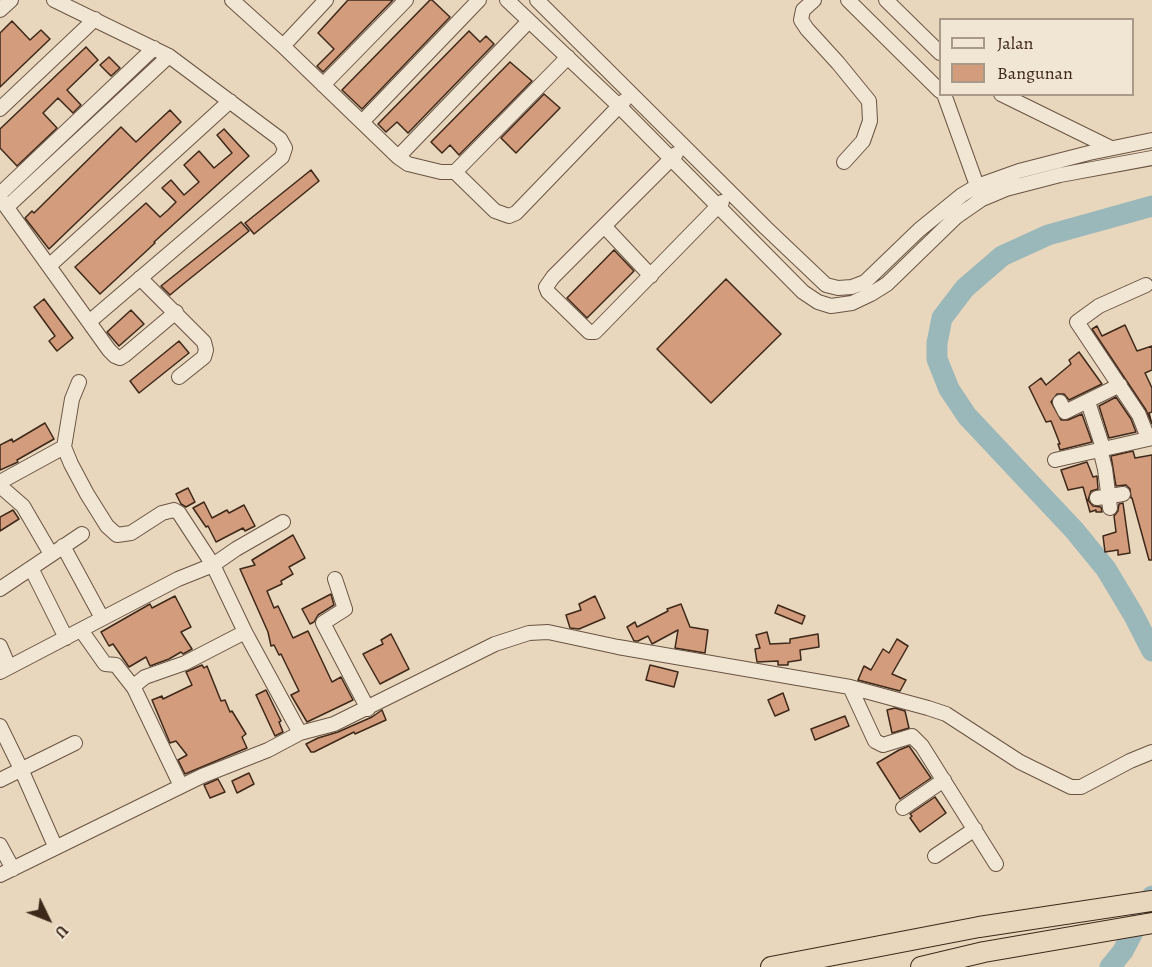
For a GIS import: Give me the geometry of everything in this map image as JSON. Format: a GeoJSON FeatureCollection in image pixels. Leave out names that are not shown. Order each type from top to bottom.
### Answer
{"type":"FeatureCollection","features":[{"type":"Feature","properties":{"kind":"highway"},"geometry":{"type":"LineString","coordinates":[[771,967],[979,927],[1152,901]]}},
{"type":"Feature","properties":{"kind":"highway"},"geometry":{"type":"LineString","coordinates":[[921,967],[984,952],[1152,923]]}},
{"type":"Feature","properties":{"kind":"street"},"geometry":{"type":"LineString","coordinates":[[0,10],[11,0]]}},
{"type":"Feature","properties":{"kind":"street"},"geometry":{"type":"LineString","coordinates":[[54,0],[169,56],[284,144],[284,154],[88,322]]}},
{"type":"Feature","properties":{"kind":"street"},"geometry":{"type":"LineString","coordinates":[[232,0],[398,157],[422,169],[455,172],[495,211],[509,216],[516,213],[618,105],[631,95]]}},
{"type":"Feature","properties":{"kind":"street"},"geometry":{"type":"LineString","coordinates":[[283,46],[326,0]]}},
{"type":"Feature","properties":{"kind":"street"},"geometry":{"type":"LineString","coordinates":[[323,85],[406,0]]}},
{"type":"Feature","properties":{"kind":"street"},"geometry":{"type":"LineString","coordinates":[[362,122],[479,0]]}},
{"type":"Feature","properties":{"kind":"street"},"geometry":{"type":"LineString","coordinates":[[507,0],[618,105],[803,292],[818,302],[840,306],[871,294],[886,284],[980,192],[1019,171],[1152,140]]}},
{"type":"Feature","properties":{"kind":"street"},"geometry":{"type":"LineString","coordinates":[[537,0],[826,285],[838,288],[852,287],[865,282],[919,231],[962,195],[1006,189],[1060,175],[1152,158]]}},
{"type":"Feature","properties":{"kind":"street"},"geometry":{"type":"LineString","coordinates":[[814,0],[803,10],[801,20],[807,30],[869,101],[870,121],[863,141],[844,162]]}},
{"type":"Feature","properties":{"kind":"street"},"geometry":{"type":"LineString","coordinates":[[848,0],[939,89]]}},
{"type":"Feature","properties":{"kind":"street"},"geometry":{"type":"LineString","coordinates":[[886,0],[939,52]]}},
{"type":"Feature","properties":{"kind":"street"},"geometry":{"type":"LineString","coordinates":[[0,109],[95,19]]}},
{"type":"Feature","properties":{"kind":"street"},"geometry":{"type":"LineString","coordinates":[[398,157],[529,21]]}},
{"type":"Feature","properties":{"kind":"street"},"geometry":{"type":"LineString","coordinates":[[552,42],[567,29]]}},
{"type":"Feature","properties":{"kind":"street"},"geometry":{"type":"LineString","coordinates":[[85,123],[154,48]]}},
{"type":"Feature","properties":{"kind":"street"},"geometry":{"type":"LineString","coordinates":[[169,56],[85,123],[2,200],[88,322],[109,350],[120,358],[176,312]]}},
{"type":"Feature","properties":{"kind":"street"},"geometry":{"type":"LineString","coordinates":[[455,172],[568,57]]}},
{"type":"Feature","properties":{"kind":"street"},"geometry":{"type":"LineString","coordinates":[[945,96],[980,192]]}},
{"type":"Feature","properties":{"kind":"street"},"geometry":{"type":"LineString","coordinates":[[1005,96],[1111,148]]}},
{"type":"Feature","properties":{"kind":"street"},"geometry":{"type":"LineString","coordinates":[[49,266],[230,101]]}},
{"type":"Feature","properties":{"kind":"street"},"geometry":{"type":"LineString","coordinates":[[684,147],[553,277],[546,287],[548,292],[589,332],[595,332],[732,193]]}},
{"type":"Feature","properties":{"kind":"street"},"geometry":{"type":"LineString","coordinates":[[604,227],[651,276]]}},
{"type":"Feature","properties":{"kind":"street"},"geometry":{"type":"LineString","coordinates":[[140,278],[201,338],[206,350],[204,357],[179,377]]}},
{"type":"Feature","properties":{"kind":"street"},"geometry":{"type":"LineString","coordinates":[[818,302],[826,285]]}},
{"type":"Feature","properties":{"kind":"street"},"geometry":{"type":"LineString","coordinates":[[1055,460],[1150,438],[1139,415],[1077,322],[1099,306],[1146,285]]}},
{"type":"Feature","properties":{"kind":"street"},"geometry":{"type":"LineString","coordinates":[[79,382],[72,399],[64,447],[70,464],[107,526],[117,535],[131,533],[162,513],[174,510],[178,513],[213,565],[245,632],[300,733]]}},
{"type":"Feature","properties":{"kind":"street"},"geometry":{"type":"LineString","coordinates":[[1060,402],[1065,412],[1120,385]]}},
{"type":"Feature","properties":{"kind":"street"},"geometry":{"type":"LineString","coordinates":[[1088,402],[1102,449],[1105,469],[1105,500],[1123,494]]}},
{"type":"Feature","properties":{"kind":"street"},"geometry":{"type":"LineString","coordinates":[[64,447],[0,484],[21,503],[57,550],[102,618]]}},
{"type":"Feature","properties":{"kind":"street"},"geometry":{"type":"LineString","coordinates":[[0,646],[5,670],[178,579],[213,565],[283,522]]}},
{"type":"Feature","properties":{"kind":"street"},"geometry":{"type":"LineString","coordinates":[[0,589],[82,534]]}},
{"type":"Feature","properties":{"kind":"street"},"geometry":{"type":"LineString","coordinates":[[31,568],[66,638]]}},
{"type":"Feature","properties":{"kind":"street"},"geometry":{"type":"LineString","coordinates":[[335,579],[345,609],[323,623],[368,709]]}},
{"type":"Feature","properties":{"kind":"street"},"geometry":{"type":"LineString","coordinates":[[81,630],[105,664],[116,665],[134,688],[182,786]]}},
{"type":"Feature","properties":{"kind":"street"},"geometry":{"type":"LineString","coordinates":[[134,688],[140,680],[185,663],[245,632]]}},
{"type":"Feature","properties":{"kind":"street"},"geometry":{"type":"LineString","coordinates":[[0,845],[6,872],[55,846],[182,786],[268,750],[300,733],[334,724],[495,644],[530,633],[548,632],[850,687],[946,714],[1020,762],[1071,787],[1081,787],[1152,752]]}},
{"type":"Feature","properties":{"kind":"street"},"geometry":{"type":"LineString","coordinates":[[850,687],[875,741],[883,746],[912,736],[922,746],[996,864]]}},
{"type":"Feature","properties":{"kind":"street"},"geometry":{"type":"LineString","coordinates":[[0,726],[55,846]]}},
{"type":"Feature","properties":{"kind":"street"},"geometry":{"type":"LineString","coordinates":[[0,780],[75,743]]}},
{"type":"Feature","properties":{"kind":"street"},"geometry":{"type":"LineString","coordinates":[[903,808],[944,780]]}},
{"type":"Feature","properties":{"kind":"street"},"geometry":{"type":"LineString","coordinates":[[935,856],[975,829]]}},
{"type":"Feature","properties":{"kind":"building"},"geometry":{"type":"Polygon","coordinates":[[[348,0],[393,0],[323,72],[317,66],[334,49],[318,33],[348,0]]]}},
{"type":"Feature","properties":{"kind":"building"},"geometry":{"type":"Polygon","coordinates":[[[430,0],[450,17],[362,109],[342,90],[430,0]]]}},
{"type":"Feature","properties":{"kind":"building"},"geometry":{"type":"Polygon","coordinates":[[[12,21],[30,40],[41,30],[50,39],[0,87],[0,33],[12,21]]]}},
{"type":"Feature","properties":{"kind":"building"},"geometry":{"type":"Polygon","coordinates":[[[469,31],[480,42],[486,36],[494,44],[408,133],[397,122],[386,132],[378,124],[469,31]]]}},
{"type":"Feature","properties":{"kind":"building"},"geometry":{"type":"Polygon","coordinates":[[[86,47],[98,60],[67,90],[81,105],[73,113],[58,98],[43,113],[57,128],[17,166],[0,148],[0,129],[86,47]]]}},
{"type":"Feature","properties":{"kind":"building"},"geometry":{"type":"Polygon","coordinates":[[[109,57],[120,68],[111,76],[100,65],[109,57]]]}},
{"type":"Feature","properties":{"kind":"building"},"geometry":{"type":"Polygon","coordinates":[[[510,62],[532,81],[459,155],[450,145],[442,153],[431,142],[510,62]]]}},
{"type":"Feature","properties":{"kind":"building"},"geometry":{"type":"Polygon","coordinates":[[[544,94],[560,108],[516,153],[501,138],[544,94]]]}},
{"type":"Feature","properties":{"kind":"building"},"geometry":{"type":"Polygon","coordinates":[[[170,110],[181,122],[49,249],[25,218],[32,211],[34,213],[121,127],[136,142],[170,110]]]}},
{"type":"Feature","properties":{"kind":"building"},"geometry":{"type":"Polygon","coordinates":[[[224,129],[249,156],[100,294],[75,267],[146,203],[160,217],[168,210],[176,202],[162,188],[171,180],[184,195],[199,182],[184,165],[199,151],[214,168],[232,153],[217,135],[224,129]]]}},
{"type":"Feature","properties":{"kind":"building"},"geometry":{"type":"Polygon","coordinates":[[[311,170],[319,181],[254,234],[245,223],[311,170]]]}},
{"type":"Feature","properties":{"kind":"building"},"geometry":{"type":"Polygon","coordinates":[[[241,222],[249,231],[170,295],[161,286],[241,222]]]}},
{"type":"Feature","properties":{"kind":"building"},"geometry":{"type":"Polygon","coordinates":[[[614,250],[634,271],[587,318],[567,298],[614,250]]]}},
{"type":"Feature","properties":{"kind":"building"},"geometry":{"type":"Polygon","coordinates":[[[726,279],[781,334],[711,403],[657,349],[726,279]]]}},
{"type":"Feature","properties":{"kind":"building"},"geometry":{"type":"Polygon","coordinates":[[[44,299],[73,338],[57,351],[49,341],[55,336],[34,307],[44,299]]]}},
{"type":"Feature","properties":{"kind":"building"},"geometry":{"type":"Polygon","coordinates":[[[131,310],[144,324],[119,346],[107,332],[131,310]]]}},
{"type":"Feature","properties":{"kind":"building"},"geometry":{"type":"Polygon","coordinates":[[[1125,325],[1137,351],[1152,346],[1152,370],[1145,373],[1152,388],[1152,412],[1149,413],[1152,424],[1146,410],[1092,329],[1097,326],[1102,336],[1125,325]]]}},
{"type":"Feature","properties":{"kind":"building"},"geometry":{"type":"Polygon","coordinates":[[[179,341],[189,353],[139,393],[130,381],[179,341]]]}},
{"type":"Feature","properties":{"kind":"building"},"geometry":{"type":"Polygon","coordinates":[[[1079,352],[1102,384],[1069,400],[1064,394],[1057,394],[1051,402],[1061,420],[1068,420],[1082,414],[1092,442],[1060,450],[1051,421],[1046,422],[1029,387],[1041,378],[1046,385],[1071,364],[1069,360],[1079,352]]]}},
{"type":"Feature","properties":{"kind":"building"},"geometry":{"type":"Polygon","coordinates":[[[1116,397],[1131,419],[1136,432],[1109,438],[1099,406],[1116,397]]]}},
{"type":"Feature","properties":{"kind":"building"},"geometry":{"type":"Polygon","coordinates":[[[45,423],[54,439],[17,460],[18,462],[0,470],[0,445],[12,439],[13,442],[45,423]]]}},
{"type":"Feature","properties":{"kind":"building"},"geometry":{"type":"Polygon","coordinates":[[[1133,451],[1135,458],[1152,455],[1152,560],[1149,560],[1130,489],[1126,485],[1116,486],[1111,456],[1133,451]]]}},
{"type":"Feature","properties":{"kind":"building"},"geometry":{"type":"Polygon","coordinates":[[[1087,462],[1093,477],[1097,476],[1098,489],[1091,491],[1088,500],[1093,506],[1101,507],[1102,512],[1096,512],[1096,510],[1090,512],[1083,487],[1068,490],[1061,470],[1087,462]]]}},
{"type":"Feature","properties":{"kind":"building"},"geometry":{"type":"Polygon","coordinates":[[[188,488],[195,502],[186,507],[181,504],[176,494],[188,488]]]}},
{"type":"Feature","properties":{"kind":"building"},"geometry":{"type":"Polygon","coordinates":[[[204,502],[212,518],[244,505],[255,526],[245,531],[243,528],[216,542],[208,526],[206,527],[193,508],[204,502]]]}},
{"type":"Feature","properties":{"kind":"building"},"geometry":{"type":"Polygon","coordinates":[[[1123,503],[1130,553],[1118,555],[1118,550],[1105,552],[1103,536],[1116,532],[1114,516],[1119,504],[1123,503]]]}},
{"type":"Feature","properties":{"kind":"building"},"geometry":{"type":"Polygon","coordinates":[[[13,510],[19,519],[0,531],[0,517],[13,510]]]}},
{"type":"Feature","properties":{"kind":"building"},"geometry":{"type":"Polygon","coordinates":[[[293,535],[305,558],[289,567],[293,574],[281,581],[282,584],[267,591],[274,608],[278,606],[293,638],[308,631],[332,682],[341,677],[353,700],[307,722],[291,695],[299,691],[281,654],[279,655],[274,645],[271,646],[268,632],[240,569],[255,565],[252,560],[293,535]]]}},
{"type":"Feature","properties":{"kind":"building"},"geometry":{"type":"Polygon","coordinates":[[[331,594],[334,605],[318,615],[310,624],[302,609],[331,594]]]}},
{"type":"Feature","properties":{"kind":"building"},"geometry":{"type":"Polygon","coordinates":[[[175,596],[191,627],[181,632],[192,649],[150,666],[146,657],[129,667],[113,644],[109,646],[101,632],[150,604],[152,608],[175,596]]]}},
{"type":"Feature","properties":{"kind":"building"},"geometry":{"type":"Polygon","coordinates":[[[595,596],[605,618],[579,629],[570,628],[566,615],[581,610],[579,604],[595,596]]]}},
{"type":"Feature","properties":{"kind":"building"},"geometry":{"type":"Polygon","coordinates":[[[681,604],[690,627],[708,630],[705,653],[675,648],[678,630],[652,644],[648,636],[634,641],[627,627],[635,622],[637,627],[668,611],[667,609],[681,604]]]}},
{"type":"Feature","properties":{"kind":"building"},"geometry":{"type":"Polygon","coordinates":[[[778,605],[805,616],[802,624],[775,613],[778,605]]]}},
{"type":"Feature","properties":{"kind":"building"},"geometry":{"type":"Polygon","coordinates":[[[767,632],[770,644],[790,643],[790,639],[818,634],[819,647],[800,650],[801,660],[788,662],[788,665],[778,665],[778,661],[757,662],[755,649],[760,648],[756,635],[767,632]]]}},
{"type":"Feature","properties":{"kind":"building"},"geometry":{"type":"Polygon","coordinates":[[[391,634],[409,669],[380,684],[363,654],[383,644],[381,640],[391,634]]]}},
{"type":"Feature","properties":{"kind":"building"},"geometry":{"type":"Polygon","coordinates":[[[897,639],[908,646],[892,674],[906,680],[900,691],[858,680],[864,666],[871,670],[883,649],[889,653],[897,639]]]}},
{"type":"Feature","properties":{"kind":"building"},"geometry":{"type":"Polygon","coordinates":[[[202,665],[204,668],[207,666],[221,701],[225,700],[230,712],[232,711],[246,734],[242,737],[247,748],[185,774],[178,760],[187,755],[176,741],[170,743],[152,700],[162,696],[163,699],[192,685],[186,672],[202,665]]]}},
{"type":"Feature","properties":{"kind":"building"},"geometry":{"type":"Polygon","coordinates":[[[650,665],[678,672],[674,687],[646,680],[650,665]]]}},
{"type":"Feature","properties":{"kind":"building"},"geometry":{"type":"Polygon","coordinates":[[[266,690],[281,721],[279,722],[283,732],[275,736],[256,695],[266,690]]]}},
{"type":"Feature","properties":{"kind":"building"},"geometry":{"type":"Polygon","coordinates":[[[783,693],[789,710],[775,716],[768,700],[783,693]]]}},
{"type":"Feature","properties":{"kind":"building"},"geometry":{"type":"Polygon","coordinates":[[[895,708],[905,711],[909,728],[892,733],[887,710],[895,708]]]}},
{"type":"Feature","properties":{"kind":"building"},"geometry":{"type":"Polygon","coordinates":[[[382,710],[386,720],[355,734],[354,732],[314,752],[311,752],[306,744],[372,717],[382,710]]]}},
{"type":"Feature","properties":{"kind":"building"},"geometry":{"type":"Polygon","coordinates":[[[845,716],[849,726],[815,740],[811,729],[845,716]]]}},
{"type":"Feature","properties":{"kind":"building"},"geometry":{"type":"Polygon","coordinates":[[[909,746],[931,778],[900,799],[877,763],[909,746]]]}},
{"type":"Feature","properties":{"kind":"building"},"geometry":{"type":"Polygon","coordinates":[[[249,773],[254,784],[237,793],[232,781],[249,773]]]}},
{"type":"Feature","properties":{"kind":"building"},"geometry":{"type":"Polygon","coordinates":[[[218,779],[225,792],[210,798],[204,785],[218,779]]]}},
{"type":"Feature","properties":{"kind":"building"},"geometry":{"type":"Polygon","coordinates":[[[935,797],[946,813],[920,832],[910,818],[912,816],[910,814],[935,797]]]}},
{"type":"Feature","properties":{"kind":"waterway"},"geometry":{"type":"LineString","coordinates":[[1152,206],[1048,235],[1002,256],[965,288],[942,318],[937,343],[937,359],[949,389],[967,416],[1075,531],[1106,569],[1152,651]]}},
{"type":"Feature","properties":{"kind":"waterway"},"geometry":{"type":"LineString","coordinates":[[1110,967],[1123,951],[1152,896]]}}]}
